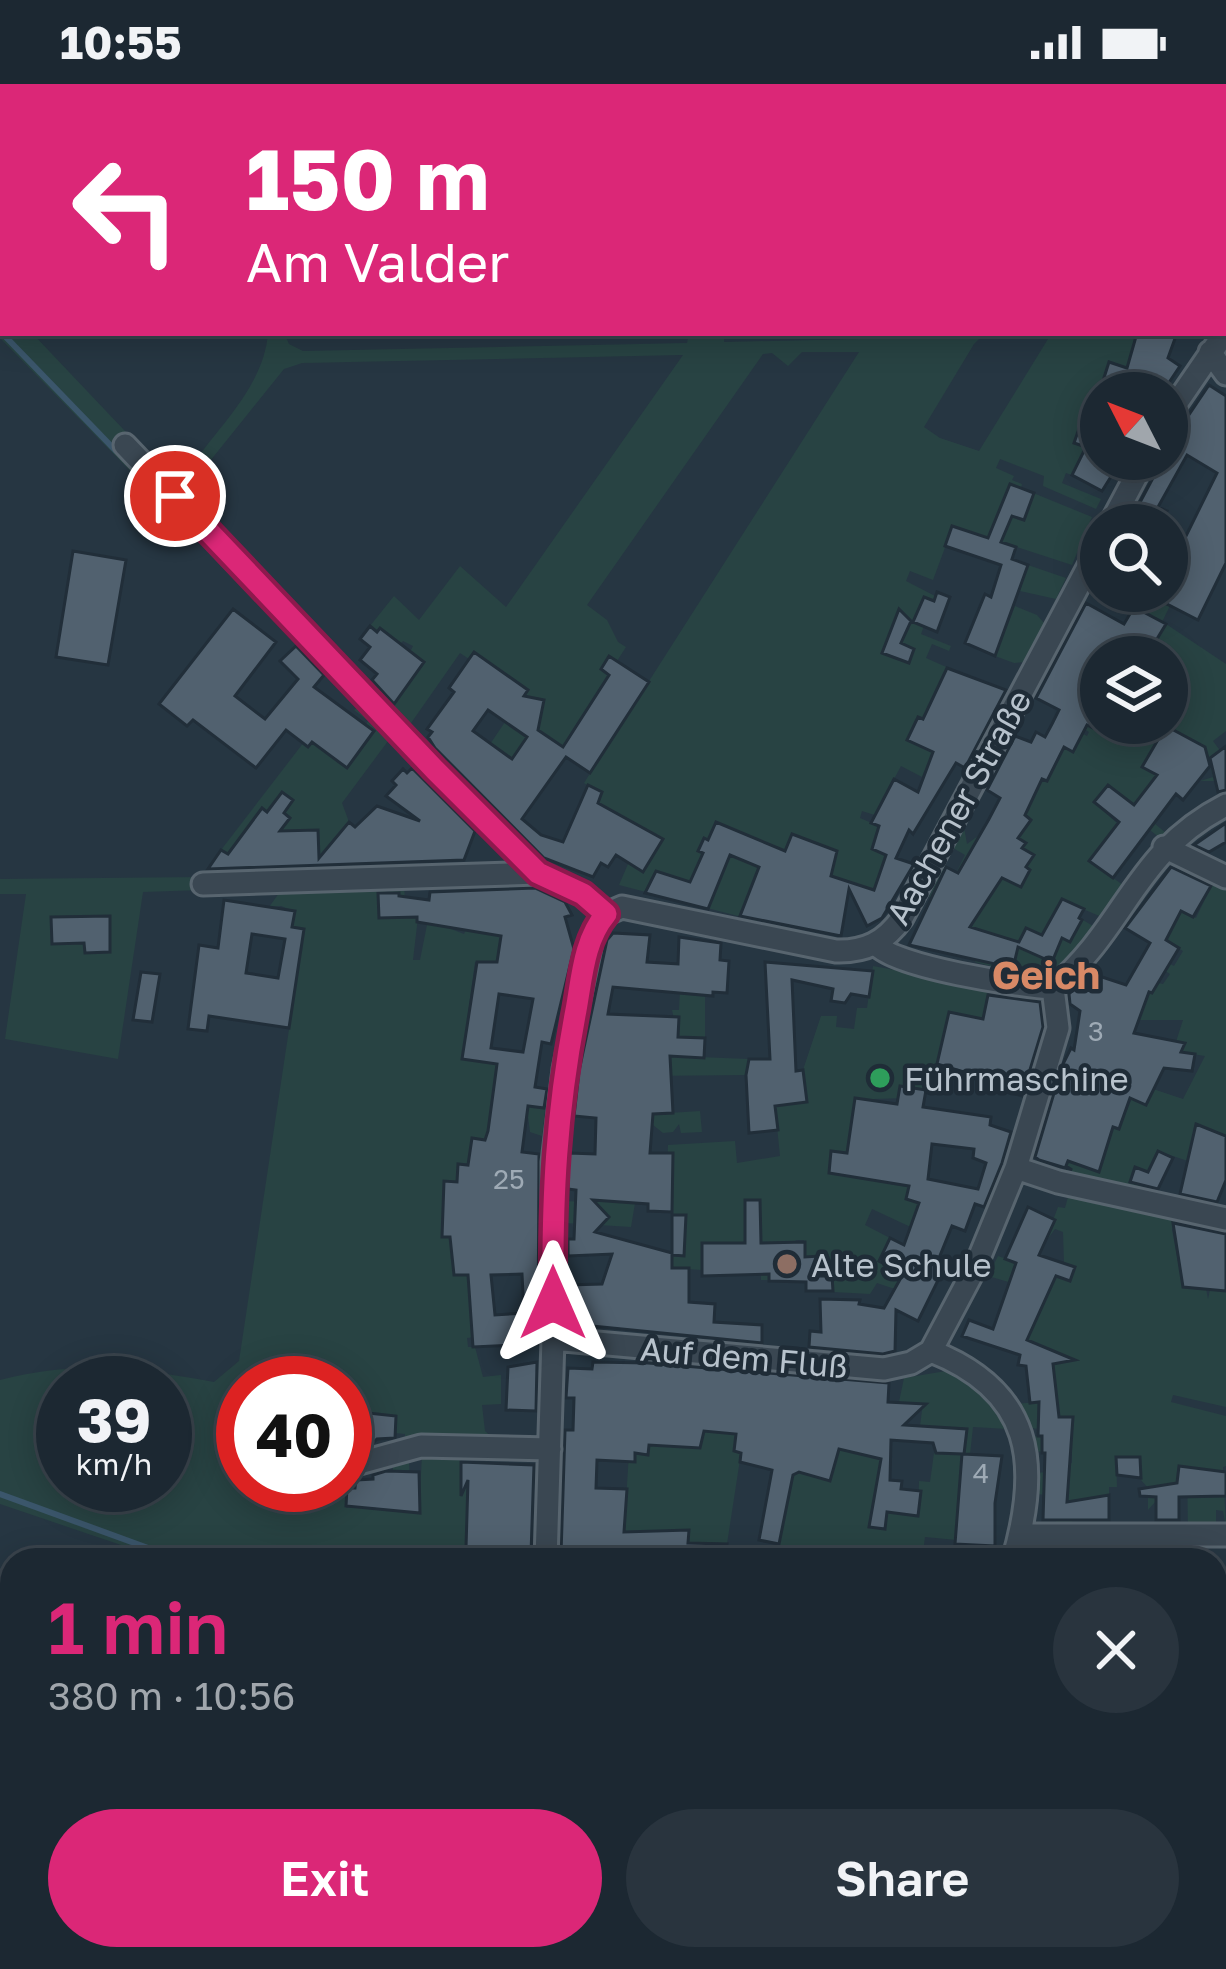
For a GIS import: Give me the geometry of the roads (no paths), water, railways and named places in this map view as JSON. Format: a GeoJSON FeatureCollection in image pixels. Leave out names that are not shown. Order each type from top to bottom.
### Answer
{"type":"FeatureCollection","features":[{"type":"Feature","properties":{"kind":"street"},"geometry":{"type":"LineString","coordinates":[[1188,385],[1222,336]]}},
{"type":"Feature","properties":{"kind":"street"},"geometry":{"type":"LineString","coordinates":[[1210,352],[1226,374]]}},
{"type":"Feature","properties":{"kind":"street"},"geometry":{"type":"LineString","coordinates":[[125,445],[538,873],[583,894],[606,914],[588,946],[559,1102],[553,1179],[554,1339],[546,1548]]}},
{"type":"Feature","properties":{"kind":"street","name":"Aachener Straße"},"geometry":{"type":"LineString","coordinates":[[606,914],[632,908],[836,951],[876,944],[907,909],[1080,583]]}},
{"type":"Feature","properties":{"kind":"street"},"geometry":{"type":"LineString","coordinates":[[876,944],[887,956],[1053,988],[1093,952],[1139,878],[1165,847],[1191,824],[1226,805]]}},
{"type":"Feature","properties":{"kind":"street"},"geometry":{"type":"LineString","coordinates":[[1165,847],[1226,877]]}},
{"type":"Feature","properties":{"kind":"street"},"geometry":{"type":"LineString","coordinates":[[203,884],[538,873]]}},
{"type":"Feature","properties":{"kind":"street"},"geometry":{"type":"LineString","coordinates":[[1017,1548],[1030,1473],[1010,1414],[982,1376],[931,1351],[975,1268],[1016,1168],[1058,1028],[1053,988]]}},
{"type":"Feature","properties":{"kind":"street"},"geometry":{"type":"LineString","coordinates":[[1016,1168],[1226,1220]]}},
{"type":"Feature","properties":{"kind":"street","name":"Auf dem Fluß"},"geometry":{"type":"LineString","coordinates":[[554,1339],[884,1369],[911,1363],[931,1351]]}},
{"type":"Feature","properties":{"kind":"street"},"geometry":{"type":"LineString","coordinates":[[372,1460],[422,1446],[550,1449]]}},
{"type":"Feature","properties":{"kind":"street"},"geometry":{"type":"LineString","coordinates":[[1021,1535],[1226,1535]]}},
{"type":"Feature","properties":{"kind":"waterway"},"geometry":{"type":"LineString","coordinates":[[5,336],[116,451]]}},
{"type":"Feature","properties":{"kind":"waterway"},"geometry":{"type":"LineString","coordinates":[[140,476],[166,504]]}},
{"type":"Feature","properties":{"kind":"waterway"},"geometry":{"type":"LineString","coordinates":[[176,513],[188,527]]}},
{"type":"Feature","properties":{"kind":"waterway"},"geometry":{"type":"LineString","coordinates":[[215,555],[253,595]]}},
{"type":"Feature","properties":{"kind":"waterway"},"geometry":{"type":"LineString","coordinates":[[0,1494],[148,1548]]}},
{"type":"Feature","properties":{"kind":"place","name":"Führmaschine"},"geometry":{"type":"Point","coordinates":[880,1078]}},
{"type":"Feature","properties":{"kind":"place","name":"Alte Schule"},"geometry":{"type":"Point","coordinates":[787,1264]}},
{"type":"Feature","properties":{"kind":"district","name":"Geich"},"geometry":{"type":"Point","coordinates":[1046,974]}}]}
